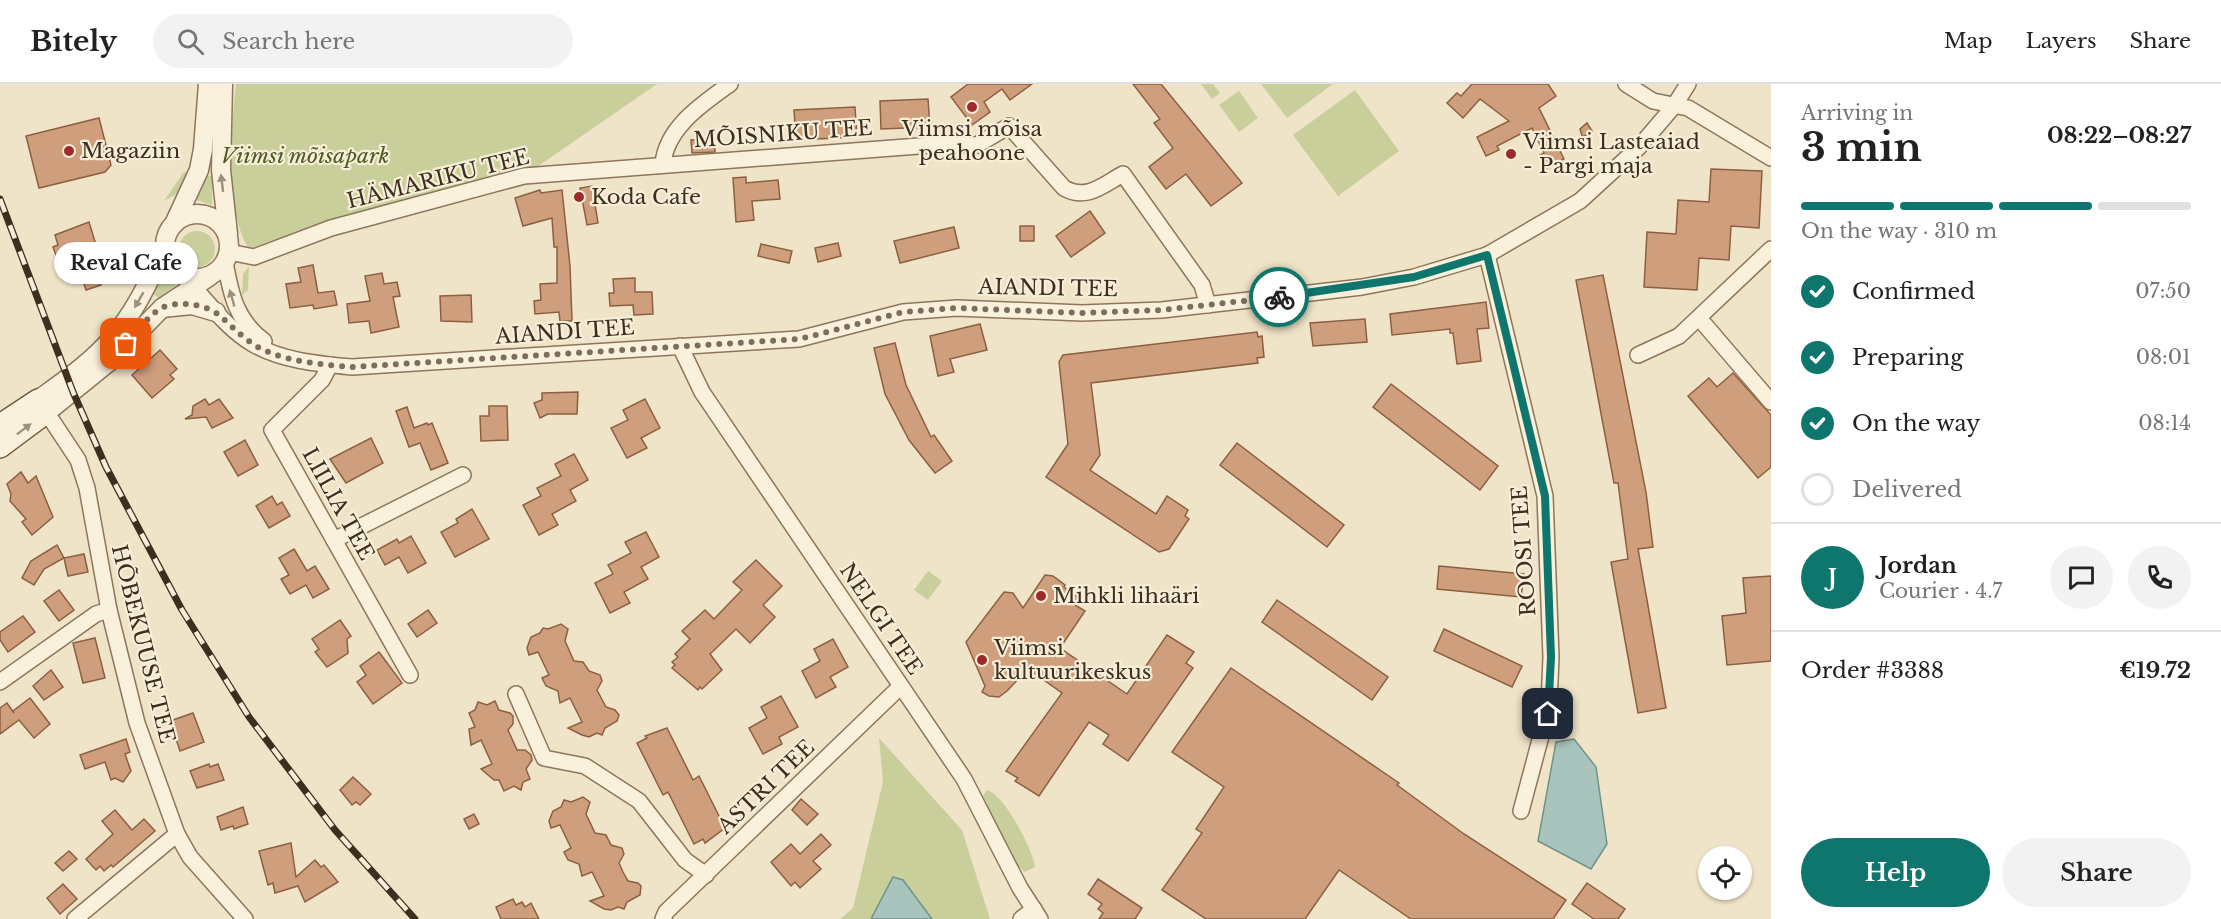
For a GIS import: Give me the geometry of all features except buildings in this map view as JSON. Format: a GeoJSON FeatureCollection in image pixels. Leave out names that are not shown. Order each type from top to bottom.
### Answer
{"type":"FeatureCollection","features":[{"type":"Feature","properties":{"kind":"main road"},"geometry":{"type":"LineString","coordinates":[[0,425],[43,406]]}},
{"type":"Feature","properties":{"kind":"main road"},"geometry":{"type":"LineString","coordinates":[[0,447],[43,406]]}},
{"type":"Feature","properties":{"kind":"street"},"geometry":{"type":"LineString","coordinates":[[43,406],[113,337],[141,296],[199,170],[208,84]]}},
{"type":"Feature","properties":{"kind":"street"},"geometry":{"type":"LineString","coordinates":[[43,406],[110,361],[162,308],[186,279],[210,276],[228,252],[220,170],[224,84]]}},
{"type":"Feature","properties":{"kind":"street"},"geometry":{"type":"LineString","coordinates":[[663,164],[664,146],[679,127],[704,103],[730,84]]}},
{"type":"Feature","properties":{"kind":"street"},"geometry":{"type":"LineString","coordinates":[[1626,84],[1653,101],[1688,108],[1771,158]]}},
{"type":"Feature","properties":{"kind":"street","name":"AIANDI TEE"},"geometry":{"type":"LineString","coordinates":[[186,279],[216,312],[251,343],[267,351],[304,361],[352,367],[800,339],[903,312],[957,308],[1082,313],[1208,305],[1362,287],[1414,277],[1487,255],[1580,201],[1639,147],[1674,106],[1688,84]]}},
{"type":"Feature","properties":{"kind":"street","name":"MÕISNIKU TEE"},"geometry":{"type":"LineString","coordinates":[[663,164],[945,144],[977,145],[1009,126],[1064,188],[1072,193],[1087,194],[1123,174],[1202,285],[1208,305]]}},
{"type":"Feature","properties":{"kind":"street","name":"HÄMARIKU TEE"},"geometry":{"type":"LineString","coordinates":[[228,252],[254,256],[331,228],[524,176],[663,164]]}},
{"type":"Feature","properties":{"kind":"street"},"geometry":{"type":"LineString","coordinates":[[174,224],[188,215],[208,216],[218,221],[228,252]]}},
{"type":"Feature","properties":{"kind":"street"},"geometry":{"type":"LineString","coordinates":[[165,248],[170,262],[186,279]]}},
{"type":"Feature","properties":{"kind":"street"},"geometry":{"type":"LineString","coordinates":[[1638,355],[1679,336],[1771,249]]}},
{"type":"Feature","properties":{"kind":"street","name":"AIANDI TEE"},"geometry":{"type":"LineString","coordinates":[[228,252],[232,302],[250,329],[282,352],[304,361]]}},
{"type":"Feature","properties":{"kind":"street","name":"ROOSI TEE"},"geometry":{"type":"LineString","coordinates":[[1487,255],[1545,496],[1551,657],[1550,706],[1521,810]]}},
{"type":"Feature","properties":{"kind":"street"},"geometry":{"type":"LineString","coordinates":[[162,308],[192,305],[216,312]]}},
{"type":"Feature","properties":{"kind":"street"},"geometry":{"type":"LineString","coordinates":[[1699,318],[1771,402]]}},
{"type":"Feature","properties":{"kind":"street","name":"NELGI TEE"},"geometry":{"type":"LineString","coordinates":[[680,346],[702,392],[964,779],[1020,888],[1037,914]]}},
{"type":"Feature","properties":{"kind":"street","name":"LIILIA TEE"},"geometry":{"type":"LineString","coordinates":[[330,365],[322,380],[272,430],[410,675]]}},
{"type":"Feature","properties":{"kind":"street","name":"HÕBEKUUSE TEE"},"geometry":{"type":"LineString","coordinates":[[43,406],[78,460],[87,488],[109,610],[137,723],[177,834],[190,857],[245,919]]}},
{"type":"Feature","properties":{"kind":"street"},"geometry":{"type":"LineString","coordinates":[[334,540],[463,475]]}},
{"type":"Feature","properties":{"kind":"street"},"geometry":{"type":"LineString","coordinates":[[0,682],[96,614],[109,610]]}},
{"type":"Feature","properties":{"kind":"street","name":"ASTRI TEE"},"geometry":{"type":"LineString","coordinates":[[663,919],[666,912],[901,686]]}},
{"type":"Feature","properties":{"kind":"street"},"geometry":{"type":"LineString","coordinates":[[516,694],[544,758],[585,766],[639,801],[685,860],[706,875]]}},
{"type":"Feature","properties":{"kind":"street"},"geometry":{"type":"LineString","coordinates":[[75,919],[177,834]]}},
{"type":"Feature","properties":{"kind":"street"},"geometry":{"type":"LineString","coordinates":[[1021,919],[1037,914]]}},
{"type":"Feature","properties":{"kind":"green space","name":"Viimsi mõisapark"},"geometry":{"type":"Polygon","coordinates":[[[236,84],[657,84],[534,169],[249,249],[241,233],[236,213],[231,169],[236,84]]]}},
{"type":"Feature","properties":{"kind":"green space"},"geometry":{"type":"Polygon","coordinates":[[[1201,84],[1213,84],[1220,93],[1212,99],[1201,84]]]}},
{"type":"Feature","properties":{"kind":"green space"},"geometry":{"type":"Polygon","coordinates":[[[1261,84],[1333,84],[1287,118],[1261,84]]]}},
{"type":"Feature","properties":{"kind":"green space"},"geometry":{"type":"Polygon","coordinates":[[[1355,90],[1399,151],[1338,196],[1293,135],[1355,90]]]}},
{"type":"Feature","properties":{"kind":"green space"},"geometry":{"type":"Polygon","coordinates":[[[1239,91],[1258,118],[1239,132],[1219,105],[1239,91]]]}},
{"type":"Feature","properties":{"kind":"green space"},"geometry":{"type":"Polygon","coordinates":[[[187,172],[188,176],[175,195],[164,201],[183,173],[187,172]]]}},
{"type":"Feature","properties":{"kind":"green space"},"geometry":{"type":"Polygon","coordinates":[[[206,176],[212,176],[212,205],[196,200],[206,176]]]}},
{"type":"Feature","properties":{"kind":"green space"},"geometry":{"type":"Polygon","coordinates":[[[197,231],[209,237],[215,249],[209,261],[197,267],[185,261],[179,249],[185,237],[197,231]]]}},
{"type":"Feature","properties":{"kind":"green space"},"geometry":{"type":"Polygon","coordinates":[[[249,266],[248,290],[242,295],[243,274],[249,266]]]}},
{"type":"Feature","properties":{"kind":"green space"},"geometry":{"type":"Polygon","coordinates":[[[166,271],[178,283],[159,298],[153,294],[166,271]]]}},
{"type":"Feature","properties":{"kind":"green space"},"geometry":{"type":"Polygon","coordinates":[[[928,571],[942,581],[928,600],[914,590],[928,571]]]}},
{"type":"Feature","properties":{"kind":"green space"},"geometry":{"type":"Polygon","coordinates":[[[879,738],[962,830],[990,919],[932,919],[903,880],[893,877],[871,919],[840,919],[853,908],[883,782],[879,738]]]}},
{"type":"Feature","properties":{"kind":"green space"},"geometry":{"type":"Polygon","coordinates":[[[987,790],[1001,801],[1017,824],[1029,848],[1035,867],[1025,872],[1015,863],[983,796],[987,790]]]}},
{"type":"Feature","properties":{"kind":"water"},"geometry":{"type":"Polygon","coordinates":[[[1574,739],[1596,767],[1607,844],[1591,869],[1538,841],[1556,742],[1574,739]]]}},
{"type":"Feature","properties":{"kind":"water"},"geometry":{"type":"Polygon","coordinates":[[[893,877],[903,880],[932,919],[871,919],[893,877]]]}},
{"type":"Feature","properties":{"kind":"railway"},"geometry":{"type":"LineString","coordinates":[[0,199],[73,392],[106,467],[182,610],[249,717],[335,830],[415,919]]}},
{"type":"Feature","properties":{"kind":"way so far"},"geometry":{"type":"LineString","coordinates":[[126,344],[162,308],[177,305],[192,305],[216,312],[251,343],[281,356],[352,367],[800,339],[903,312],[976,307],[1082,313],[1162,310],[1279,297]]}},
{"type":"Feature","properties":{"kind":"place","name":"Viimsi mõisa peahoone"},"geometry":{"type":"Point","coordinates":[972,107]}},
{"type":"Feature","properties":{"kind":"place","name":"Magaziin"},"geometry":{"type":"Point","coordinates":[69,151]}},
{"type":"Feature","properties":{"kind":"place","name":"Viimsi Lasteaiad - Pargi maja"},"geometry":{"type":"Point","coordinates":[1511,154]}},
{"type":"Feature","properties":{"kind":"place","name":"Koda Cafe"},"geometry":{"type":"Point","coordinates":[579,197]}},
{"type":"Feature","properties":{"kind":"place","name":"Reval Cafe"},"geometry":{"type":"Point","coordinates":[126,344]}},
{"type":"Feature","properties":{"kind":"place","name":"Mihkli lihaäri"},"geometry":{"type":"Point","coordinates":[1041,596]}},
{"type":"Feature","properties":{"kind":"place","name":"Viimsi kultuurikeskus"},"geometry":{"type":"Point","coordinates":[982,660]}},
{"type":"Feature","properties":{"kind":"route"},"geometry":{"type":"LineString","coordinates":[[1279,297],[1362,287],[1414,277],[1487,255],[1545,496],[1551,657],[1548,714]]}}]}
